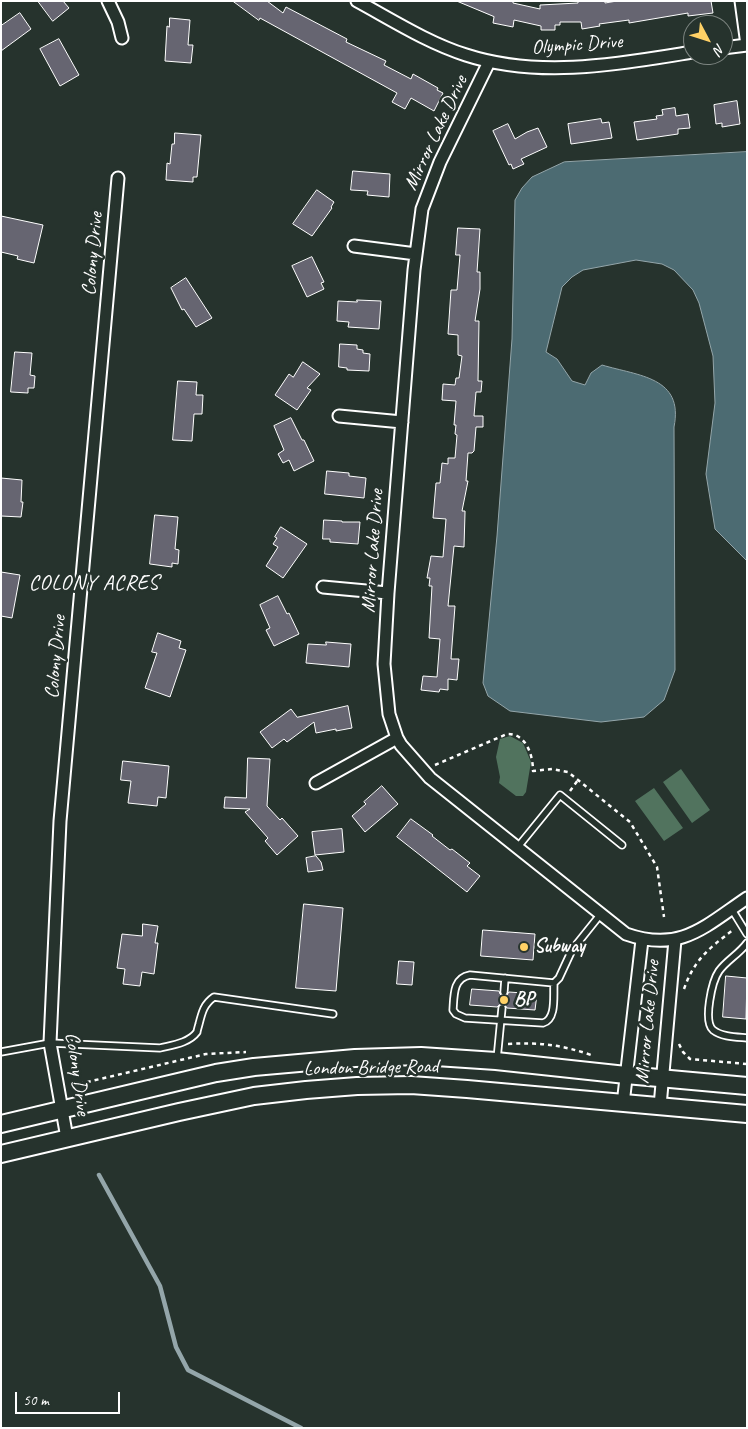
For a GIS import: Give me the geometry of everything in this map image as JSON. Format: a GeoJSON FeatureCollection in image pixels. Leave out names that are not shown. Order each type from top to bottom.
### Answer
{"type":"FeatureCollection","features":[{"type":"Feature","properties":{"kind":"main road","name":"London Bridge Road"},"geometry":{"type":"LineString","coordinates":[[1,1124],[199,1077],[254,1067],[355,1058],[421,1056],[496,1061],[747,1086]]}},
{"type":"Feature","properties":{"kind":"main road","name":"London Bridge Road"},"geometry":{"type":"LineString","coordinates":[[1,1154],[254,1096],[357,1086],[467,1088],[623,1104],[747,1114]]}},
{"type":"Feature","properties":{"kind":"street"},"geometry":{"type":"LineString","coordinates":[[108,1],[118,22],[122,38]]}},
{"type":"Feature","properties":{"kind":"street","name":"Olympic Drive"},"geometry":{"type":"LineString","coordinates":[[357,1],[437,44],[489,62],[525,67],[555,68],[589,66],[683,53]]}},
{"type":"Feature","properties":{"kind":"street"},"geometry":{"type":"LineString","coordinates":[[733,47],[747,45],[741,1]]}},
{"type":"Feature","properties":{"kind":"street","name":"Mirror Lake Drive"},"geometry":{"type":"LineString","coordinates":[[489,62],[440,162],[422,209],[416,254],[388,593],[384,664],[389,714],[397,738],[430,778],[626,934],[642,940],[659,942],[675,940],[700,929],[747,898]]}},
{"type":"Feature","properties":{"kind":"street","name":"Colony Drive"},"geometry":{"type":"LineString","coordinates":[[67,1138],[50,1043],[60,821],[118,178]]}},
{"type":"Feature","properties":{"kind":"street"},"geometry":{"type":"LineString","coordinates":[[354,246],[416,254]]}},
{"type":"Feature","properties":{"kind":"street"},"geometry":{"type":"LineString","coordinates":[[339,416],[402,422]]}},
{"type":"Feature","properties":{"kind":"street"},"geometry":{"type":"LineString","coordinates":[[323,587],[388,593]]}},
{"type":"Feature","properties":{"kind":"street"},"geometry":{"type":"LineString","coordinates":[[316,784],[397,738]]}},
{"type":"Feature","properties":{"kind":"street","name":"Mirror Lake Drive"},"geometry":{"type":"LineString","coordinates":[[623,1104],[642,940]]}},
{"type":"Feature","properties":{"kind":"street","name":"Mirror Lake Drive"},"geometry":{"type":"LineString","coordinates":[[660,1106],[675,940]]}},
{"type":"Feature","properties":{"kind":"lane"},"geometry":{"type":"LineString","coordinates":[[517,848],[560,795],[622,845]]}},
{"type":"Feature","properties":{"kind":"lane"},"geometry":{"type":"LineString","coordinates":[[731,908],[747,934]]}},
{"type":"Feature","properties":{"kind":"lane"},"geometry":{"type":"LineString","coordinates":[[554,983],[470,975],[463,976],[455,988],[452,1010],[465,1018],[548,1022],[552,1016],[554,983],[559,978],[572,950],[600,915]]}},
{"type":"Feature","properties":{"kind":"lane"},"geometry":{"type":"LineString","coordinates":[[747,943],[742,951],[720,970],[712,985],[708,1020],[711,1029],[720,1034],[747,1038]]}},
{"type":"Feature","properties":{"kind":"lane"},"geometry":{"type":"LineString","coordinates":[[504,992],[505,978]]}},
{"type":"Feature","properties":{"kind":"lane"},"geometry":{"type":"LineString","coordinates":[[1,1052],[50,1043],[160,1048],[176,1044],[187,1040],[197,1032],[202,1009],[214,997],[333,1014]]}},
{"type":"Feature","properties":{"kind":"lane"},"geometry":{"type":"LineString","coordinates":[[496,1061],[502,1008]]}},
{"type":"Feature","properties":{"kind":"path"},"geometry":{"type":"LineString","coordinates":[[435,765],[507,734],[514,734],[526,742],[533,760],[533,771],[552,770],[568,772],[633,826],[657,867],[664,917]]}},
{"type":"Feature","properties":{"kind":"path"},"geometry":{"type":"LineString","coordinates":[[564,798],[578,780]]}},
{"type":"Feature","properties":{"kind":"green space"},"geometry":{"type":"Polygon","coordinates":[[[510,736],[523,743],[531,762],[526,792],[523,796],[516,796],[499,783],[500,777],[496,757],[500,739],[510,736]]]}},
{"type":"Feature","properties":{"kind":"green space"},"geometry":{"type":"Polygon","coordinates":[[[681,769],[710,810],[692,823],[663,782],[681,769]]]}},
{"type":"Feature","properties":{"kind":"green space"},"geometry":{"type":"Polygon","coordinates":[[[654,788],[683,828],[664,841],[635,801],[654,788]]]}},
{"type":"Feature","properties":{"kind":"water"},"geometry":{"type":"Polygon","coordinates":[[[747,152],[747,561],[715,529],[706,474],[715,403],[713,356],[699,303],[693,290],[674,270],[662,264],[636,260],[583,270],[562,287],[546,352],[557,359],[572,381],[585,385],[591,373],[602,365],[656,381],[665,388],[672,398],[675,410],[675,670],[664,700],[644,717],[601,722],[510,711],[488,696],[483,683],[497,536],[512,339],[515,200],[522,188],[532,177],[564,162],[747,152]]]}},
{"type":"Feature","properties":{"kind":"building"},"geometry":{"type":"Polygon","coordinates":[[[38,1],[63,1],[69,8],[53,21],[38,1]]]}},
{"type":"Feature","properties":{"kind":"building"},"geometry":{"type":"Polygon","coordinates":[[[233,1],[267,1],[283,13],[286,7],[347,39],[346,42],[386,61],[384,65],[411,79],[413,74],[438,88],[437,90],[443,93],[434,111],[411,98],[405,109],[392,102],[397,93],[260,18],[259,20],[233,1]]]}},
{"type":"Feature","properties":{"kind":"building"},"geometry":{"type":"Polygon","coordinates":[[[457,1],[513,1],[513,3],[540,9],[540,5],[578,3],[578,1],[605,1],[605,3],[617,1],[711,1],[713,13],[688,15],[688,13],[629,23],[629,20],[599,24],[600,26],[582,29],[581,22],[560,22],[560,25],[555,25],[555,30],[541,30],[541,26],[514,20],[513,27],[493,23],[494,17],[457,1]]]}},
{"type":"Feature","properties":{"kind":"building"},"geometry":{"type":"Polygon","coordinates":[[[20,13],[31,29],[1,51],[1,26],[20,13]]]}},
{"type":"Feature","properties":{"kind":"building"},"geometry":{"type":"Polygon","coordinates":[[[170,18],[190,20],[188,45],[193,45],[191,63],[165,61],[167,26],[169,27],[170,18]]]}},
{"type":"Feature","properties":{"kind":"building"},"geometry":{"type":"Polygon","coordinates":[[[59,39],[79,75],[60,86],[40,49],[59,39]]]}},
{"type":"Feature","properties":{"kind":"building"},"geometry":{"type":"Polygon","coordinates":[[[737,101],[740,124],[722,127],[722,123],[716,124],[714,105],[737,101]]]}},
{"type":"Feature","properties":{"kind":"building"},"geometry":{"type":"Polygon","coordinates":[[[675,108],[676,116],[688,114],[690,128],[678,129],[678,134],[637,140],[634,122],[657,119],[656,116],[663,115],[662,110],[675,108]]]}},
{"type":"Feature","properties":{"kind":"building"},"geometry":{"type":"Polygon","coordinates":[[[601,119],[602,123],[609,122],[612,138],[571,144],[568,124],[601,119]]]}},
{"type":"Feature","properties":{"kind":"building"},"geometry":{"type":"Polygon","coordinates":[[[508,124],[515,139],[538,128],[547,147],[521,159],[524,164],[513,169],[511,164],[509,165],[493,131],[508,124]]]}},
{"type":"Feature","properties":{"kind":"building"},"geometry":{"type":"Polygon","coordinates":[[[175,133],[201,135],[197,177],[193,177],[193,182],[166,180],[167,163],[170,164],[175,133]]]}},
{"type":"Feature","properties":{"kind":"building"},"geometry":{"type":"Polygon","coordinates":[[[353,171],[390,174],[389,197],[367,195],[368,191],[351,190],[353,171]]]}},
{"type":"Feature","properties":{"kind":"building"},"geometry":{"type":"Polygon","coordinates":[[[317,190],[334,202],[332,208],[312,236],[293,224],[317,190]]]}},
{"type":"Feature","properties":{"kind":"building"},"geometry":{"type":"Polygon","coordinates":[[[1,216],[43,225],[34,263],[17,259],[18,256],[1,252],[1,216]]]}},
{"type":"Feature","properties":{"kind":"building"},"geometry":{"type":"Polygon","coordinates":[[[458,228],[480,229],[477,272],[480,272],[480,289],[475,321],[479,321],[478,381],[482,381],[481,392],[476,392],[474,416],[483,416],[483,427],[476,427],[474,451],[468,453],[466,481],[468,481],[462,511],[465,511],[464,547],[454,546],[448,606],[455,606],[451,659],[459,659],[457,680],[448,679],[448,690],[440,689],[439,692],[421,690],[423,676],[437,677],[440,639],[429,638],[432,586],[429,586],[430,578],[427,578],[431,556],[443,557],[446,519],[433,518],[436,483],[440,483],[442,463],[448,464],[448,458],[455,458],[457,435],[455,434],[456,425],[454,425],[456,401],[442,400],[443,384],[455,385],[456,378],[459,378],[462,356],[458,355],[458,335],[448,334],[451,290],[457,290],[460,255],[456,255],[458,228]]]}},
{"type":"Feature","properties":{"kind":"building"},"geometry":{"type":"Polygon","coordinates":[[[312,257],[324,282],[321,283],[324,289],[307,297],[292,266],[312,257]]]}},
{"type":"Feature","properties":{"kind":"building"},"geometry":{"type":"Polygon","coordinates":[[[186,278],[212,318],[196,327],[184,309],[182,310],[171,288],[186,278]]]}},
{"type":"Feature","properties":{"kind":"building"},"geometry":{"type":"Polygon","coordinates":[[[357,300],[381,301],[379,329],[348,327],[349,322],[337,321],[338,301],[357,302],[357,300]]]}},
{"type":"Feature","properties":{"kind":"building"},"geometry":{"type":"Polygon","coordinates":[[[340,344],[357,345],[357,349],[363,350],[363,353],[370,354],[369,371],[347,370],[347,368],[339,367],[340,344]]]}},
{"type":"Feature","properties":{"kind":"building"},"geometry":{"type":"Polygon","coordinates":[[[15,352],[32,353],[30,375],[35,376],[34,388],[28,388],[28,393],[11,392],[15,352]]]}},
{"type":"Feature","properties":{"kind":"building"},"geometry":{"type":"Polygon","coordinates":[[[303,362],[320,374],[307,388],[311,390],[297,410],[275,395],[289,374],[293,377],[303,362]]]}},
{"type":"Feature","properties":{"kind":"building"},"geometry":{"type":"Polygon","coordinates":[[[178,381],[197,382],[196,395],[203,395],[202,414],[194,414],[192,441],[173,440],[178,381]]]}},
{"type":"Feature","properties":{"kind":"building"},"geometry":{"type":"Polygon","coordinates":[[[291,418],[314,461],[294,471],[289,460],[283,463],[278,454],[284,450],[274,426],[291,418]]]}},
{"type":"Feature","properties":{"kind":"building"},"geometry":{"type":"Polygon","coordinates":[[[327,471],[349,473],[349,476],[366,478],[364,498],[325,494],[327,471]]]}},
{"type":"Feature","properties":{"kind":"building"},"geometry":{"type":"Polygon","coordinates":[[[1,478],[22,480],[21,502],[23,502],[21,517],[1,516],[1,478]]]}},
{"type":"Feature","properties":{"kind":"building"},"geometry":{"type":"Polygon","coordinates":[[[155,515],[178,517],[175,549],[179,550],[178,564],[172,563],[172,567],[150,564],[155,515]]]}},
{"type":"Feature","properties":{"kind":"building"},"geometry":{"type":"Polygon","coordinates":[[[324,520],[360,522],[358,544],[330,542],[330,539],[323,539],[324,520]]]}},
{"type":"Feature","properties":{"kind":"building"},"geometry":{"type":"Polygon","coordinates":[[[281,527],[307,544],[283,578],[266,566],[278,547],[273,544],[281,527]]]}},
{"type":"Feature","properties":{"kind":"building"},"geometry":{"type":"Polygon","coordinates":[[[1,572],[20,575],[12,618],[1,616],[1,572]]]}},
{"type":"Feature","properties":{"kind":"building"},"geometry":{"type":"Polygon","coordinates":[[[278,596],[299,634],[274,646],[266,630],[270,628],[260,605],[278,596]]]}},
{"type":"Feature","properties":{"kind":"building"},"geometry":{"type":"Polygon","coordinates":[[[158,633],[181,641],[179,648],[186,650],[170,697],[145,688],[157,653],[152,652],[158,633]]]}},
{"type":"Feature","properties":{"kind":"building"},"geometry":{"type":"Polygon","coordinates":[[[326,642],[351,644],[349,667],[306,663],[308,644],[326,645],[326,642]]]}},
{"type":"Feature","properties":{"kind":"building"},"geometry":{"type":"Polygon","coordinates":[[[348,706],[352,728],[316,733],[314,722],[287,742],[284,739],[272,748],[260,732],[291,709],[297,717],[348,706]]]}},
{"type":"Feature","properties":{"kind":"building"},"geometry":{"type":"Polygon","coordinates":[[[248,758],[270,759],[267,806],[280,820],[282,818],[298,836],[277,855],[265,841],[268,838],[245,812],[250,809],[224,808],[225,797],[246,798],[248,758]]]}},
{"type":"Feature","properties":{"kind":"building"},"geometry":{"type":"Polygon","coordinates":[[[123,761],[169,766],[166,798],[158,797],[157,806],[128,803],[131,781],[121,780],[123,761]]]}},
{"type":"Feature","properties":{"kind":"building"},"geometry":{"type":"Polygon","coordinates":[[[382,786],[398,804],[365,832],[352,816],[382,786]]]}},
{"type":"Feature","properties":{"kind":"building"},"geometry":{"type":"Polygon","coordinates":[[[411,819],[450,850],[452,849],[470,863],[467,866],[480,876],[467,892],[397,837],[411,819]]]}},
{"type":"Feature","properties":{"kind":"building"},"geometry":{"type":"Polygon","coordinates":[[[342,829],[344,852],[315,855],[312,832],[342,829]]]}},
{"type":"Feature","properties":{"kind":"building"},"geometry":{"type":"Polygon","coordinates":[[[316,856],[321,862],[323,870],[308,872],[306,858],[316,856]]]}},
{"type":"Feature","properties":{"kind":"building"},"geometry":{"type":"Polygon","coordinates":[[[304,904],[343,908],[336,991],[296,988],[304,904]]]}},
{"type":"Feature","properties":{"kind":"building"},"geometry":{"type":"Polygon","coordinates":[[[143,924],[158,926],[155,943],[158,943],[154,974],[142,972],[140,986],[123,984],[125,969],[117,968],[122,934],[142,936],[143,924]]]}},
{"type":"Feature","properties":{"kind":"building"},"geometry":{"type":"Polygon","coordinates":[[[483,930],[535,934],[533,960],[481,956],[483,930]]]}},
{"type":"Feature","properties":{"kind":"building"},"geometry":{"type":"Polygon","coordinates":[[[399,961],[414,962],[412,985],[397,984],[399,961]]]}},
{"type":"Feature","properties":{"kind":"building"},"geometry":{"type":"Polygon","coordinates":[[[726,976],[747,978],[746,1019],[723,1017],[726,976]]]}},
{"type":"Feature","properties":{"kind":"building","name":"BP"},"geometry":{"type":"Polygon","coordinates":[[[472,989],[499,991],[503,997],[509,992],[537,994],[535,1010],[507,1008],[502,1003],[497,1007],[470,1005],[472,989]]]}},
{"type":"Feature","properties":{"kind":"waterway"},"geometry":{"type":"LineString","coordinates":[[99,1175],[160,1286],[176,1347],[188,1370],[301,1428]]}},
{"type":"Feature","properties":{"kind":"place","name":"Subway"},"geometry":{"type":"Point","coordinates":[524,947]}},
{"type":"Feature","properties":{"kind":"place","name":"BP"},"geometry":{"type":"Point","coordinates":[504,1000]}},
{"type":"Feature","properties":{"kind":"district","name":"COLONY ACRES"},"geometry":{"type":"Point","coordinates":[94,583]}}]}
